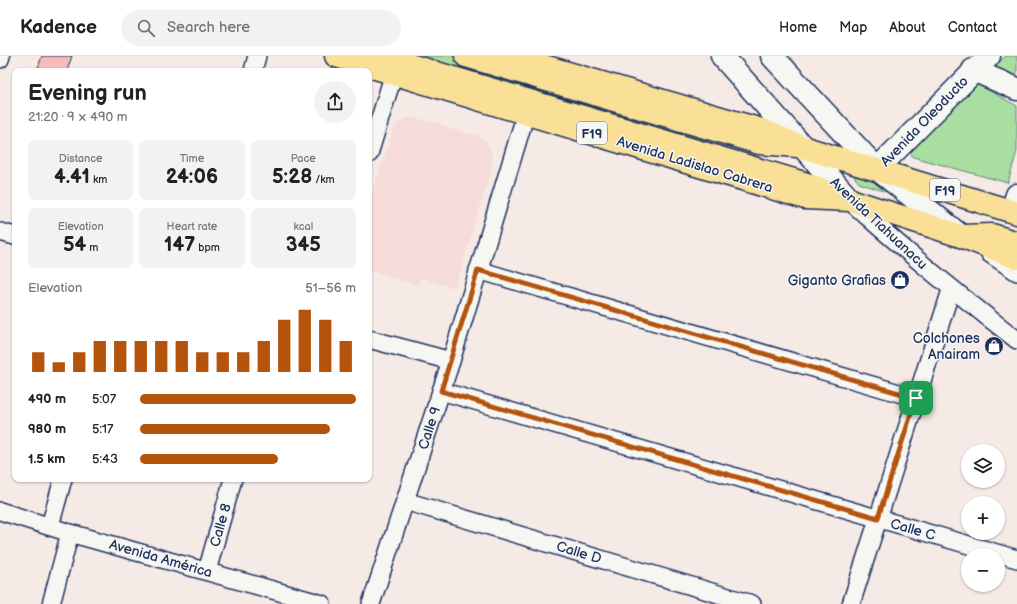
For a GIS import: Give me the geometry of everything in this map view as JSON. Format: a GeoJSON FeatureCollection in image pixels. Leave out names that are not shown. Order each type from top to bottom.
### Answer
{"type":"FeatureCollection","features":[{"type":"Feature","properties":{"kind":"main road","name":"Avenida Ladislao Cabrera"},"geometry":{"type":"LineString","coordinates":[[336,56],[805,198],[850,200]]}},
{"type":"Feature","properties":{"kind":"main road","name":"Avenida Ladislao Cabrera"},"geometry":{"type":"LineString","coordinates":[[380,56],[807,184],[850,200],[961,236],[992,235],[1017,243]]}},
{"type":"Feature","properties":{"kind":"main road","name":"F19"},"geometry":{"type":"LineString","coordinates":[[466,56],[759,143],[802,146]]}},
{"type":"Feature","properties":{"kind":"main road","name":"F19"},"geometry":{"type":"LineString","coordinates":[[510,56],[762,130],[802,146],[877,169],[1016,207]]}},
{"type":"Feature","properties":{"kind":"main road","name":"Avenida Tiahuanacu"},"geometry":{"type":"LineString","coordinates":[[722,56],[850,200]]}},
{"type":"Feature","properties":{"kind":"main road"},"geometry":{"type":"LineString","coordinates":[[772,56],[877,169],[961,236],[1017,258]]}},
{"type":"Feature","properties":{"kind":"main road"},"geometry":{"type":"LineString","coordinates":[[981,63],[1017,89]]}},
{"type":"Feature","properties":{"kind":"main road","name":"Avenida Oleoducto"},"geometry":{"type":"LineString","coordinates":[[877,169],[981,63]]}},
{"type":"Feature","properties":{"kind":"street"},"geometry":{"type":"LineString","coordinates":[[254,68],[257,56]]}},
{"type":"Feature","properties":{"kind":"street"},"geometry":{"type":"LineString","coordinates":[[372,144],[394,73]]}},
{"type":"Feature","properties":{"kind":"street","name":"Calle 9"},"geometry":{"type":"LineString","coordinates":[[371,604],[451,361],[526,113]]}},
{"type":"Feature","properties":{"kind":"street","name":"Avenida Tiahuanacu"},"geometry":{"type":"LineString","coordinates":[[850,200],[901,248],[951,290],[1017,340]]}},
{"type":"Feature","properties":{"kind":"street"},"geometry":{"type":"LineString","coordinates":[[0,232],[12,235]]}},
{"type":"Feature","properties":{"kind":"street"},"geometry":{"type":"LineString","coordinates":[[961,236],[1017,272]]}},
{"type":"Feature","properties":{"kind":"street"},"geometry":{"type":"LineString","coordinates":[[478,270],[916,398]]}},
{"type":"Feature","properties":{"kind":"street"},"geometry":{"type":"LineString","coordinates":[[851,604],[951,290]]}},
{"type":"Feature","properties":{"kind":"street"},"geometry":{"type":"LineString","coordinates":[[372,340],[451,361]]}},
{"type":"Feature","properties":{"kind":"street","name":"Calle C"},"geometry":{"type":"LineString","coordinates":[[441,391],[1017,559]]}},
{"type":"Feature","properties":{"kind":"street"},"geometry":{"type":"LineString","coordinates":[[50,526],[62,482]]}},
{"type":"Feature","properties":{"kind":"street","name":"Calle 8"},"geometry":{"type":"LineString","coordinates":[[207,571],[232,482]]}},
{"type":"Feature","properties":{"kind":"street","name":"Calle D"},"geometry":{"type":"LineString","coordinates":[[405,501],[752,604]]}},
{"type":"Feature","properties":{"kind":"street","name":"Avenida América"},"geometry":{"type":"LineString","coordinates":[[0,511],[70,533],[322,604]]}},
{"type":"Feature","properties":{"kind":"street"},"geometry":{"type":"LineString","coordinates":[[51,604],[70,533]]}},
{"type":"Feature","properties":{"kind":"shaded area"},"geometry":{"type":"Polygon","coordinates":[[[409,117],[441,124],[454,130],[477,135],[486,141],[491,149],[493,165],[455,288],[421,278],[418,286],[372,271],[372,192],[394,128],[398,123],[409,117]]]}},
{"type":"Feature","properties":{"kind":"green space"},"geometry":{"type":"Polygon","coordinates":[[[402,56],[456,56],[710,132],[705,147],[402,56]]]}},
{"type":"Feature","properties":{"kind":"green space"},"geometry":{"type":"Polygon","coordinates":[[[1006,56],[1017,56],[1017,78],[994,66],[1006,56]]]}},
{"type":"Feature","properties":{"kind":"green space"},"geometry":{"type":"Polygon","coordinates":[[[977,84],[1017,106],[1017,151],[1008,183],[913,157],[909,151],[977,84]]]}},
{"type":"Feature","properties":{"kind":"green space"},"geometry":{"type":"Polygon","coordinates":[[[853,175],[898,189],[908,199],[859,183],[853,175]]]}},
{"type":"Feature","properties":{"kind":"building"},"geometry":{"type":"Polygon","coordinates":[[[42,56],[72,56],[68,68],[38,68],[42,56]]]}},
{"type":"Feature","properties":{"kind":"place","name":"Giganto Grafias"},"geometry":{"type":"Point","coordinates":[900,280]}},
{"type":"Feature","properties":{"kind":"place","name":"Colchones Anairam"},"geometry":{"type":"Point","coordinates":[994,346]}},
{"type":"Feature","properties":{"kind":"route"},"geometry":{"type":"LineString","coordinates":[[478,270],[916,398],[878,518],[441,391],[478,270]]}}]}
